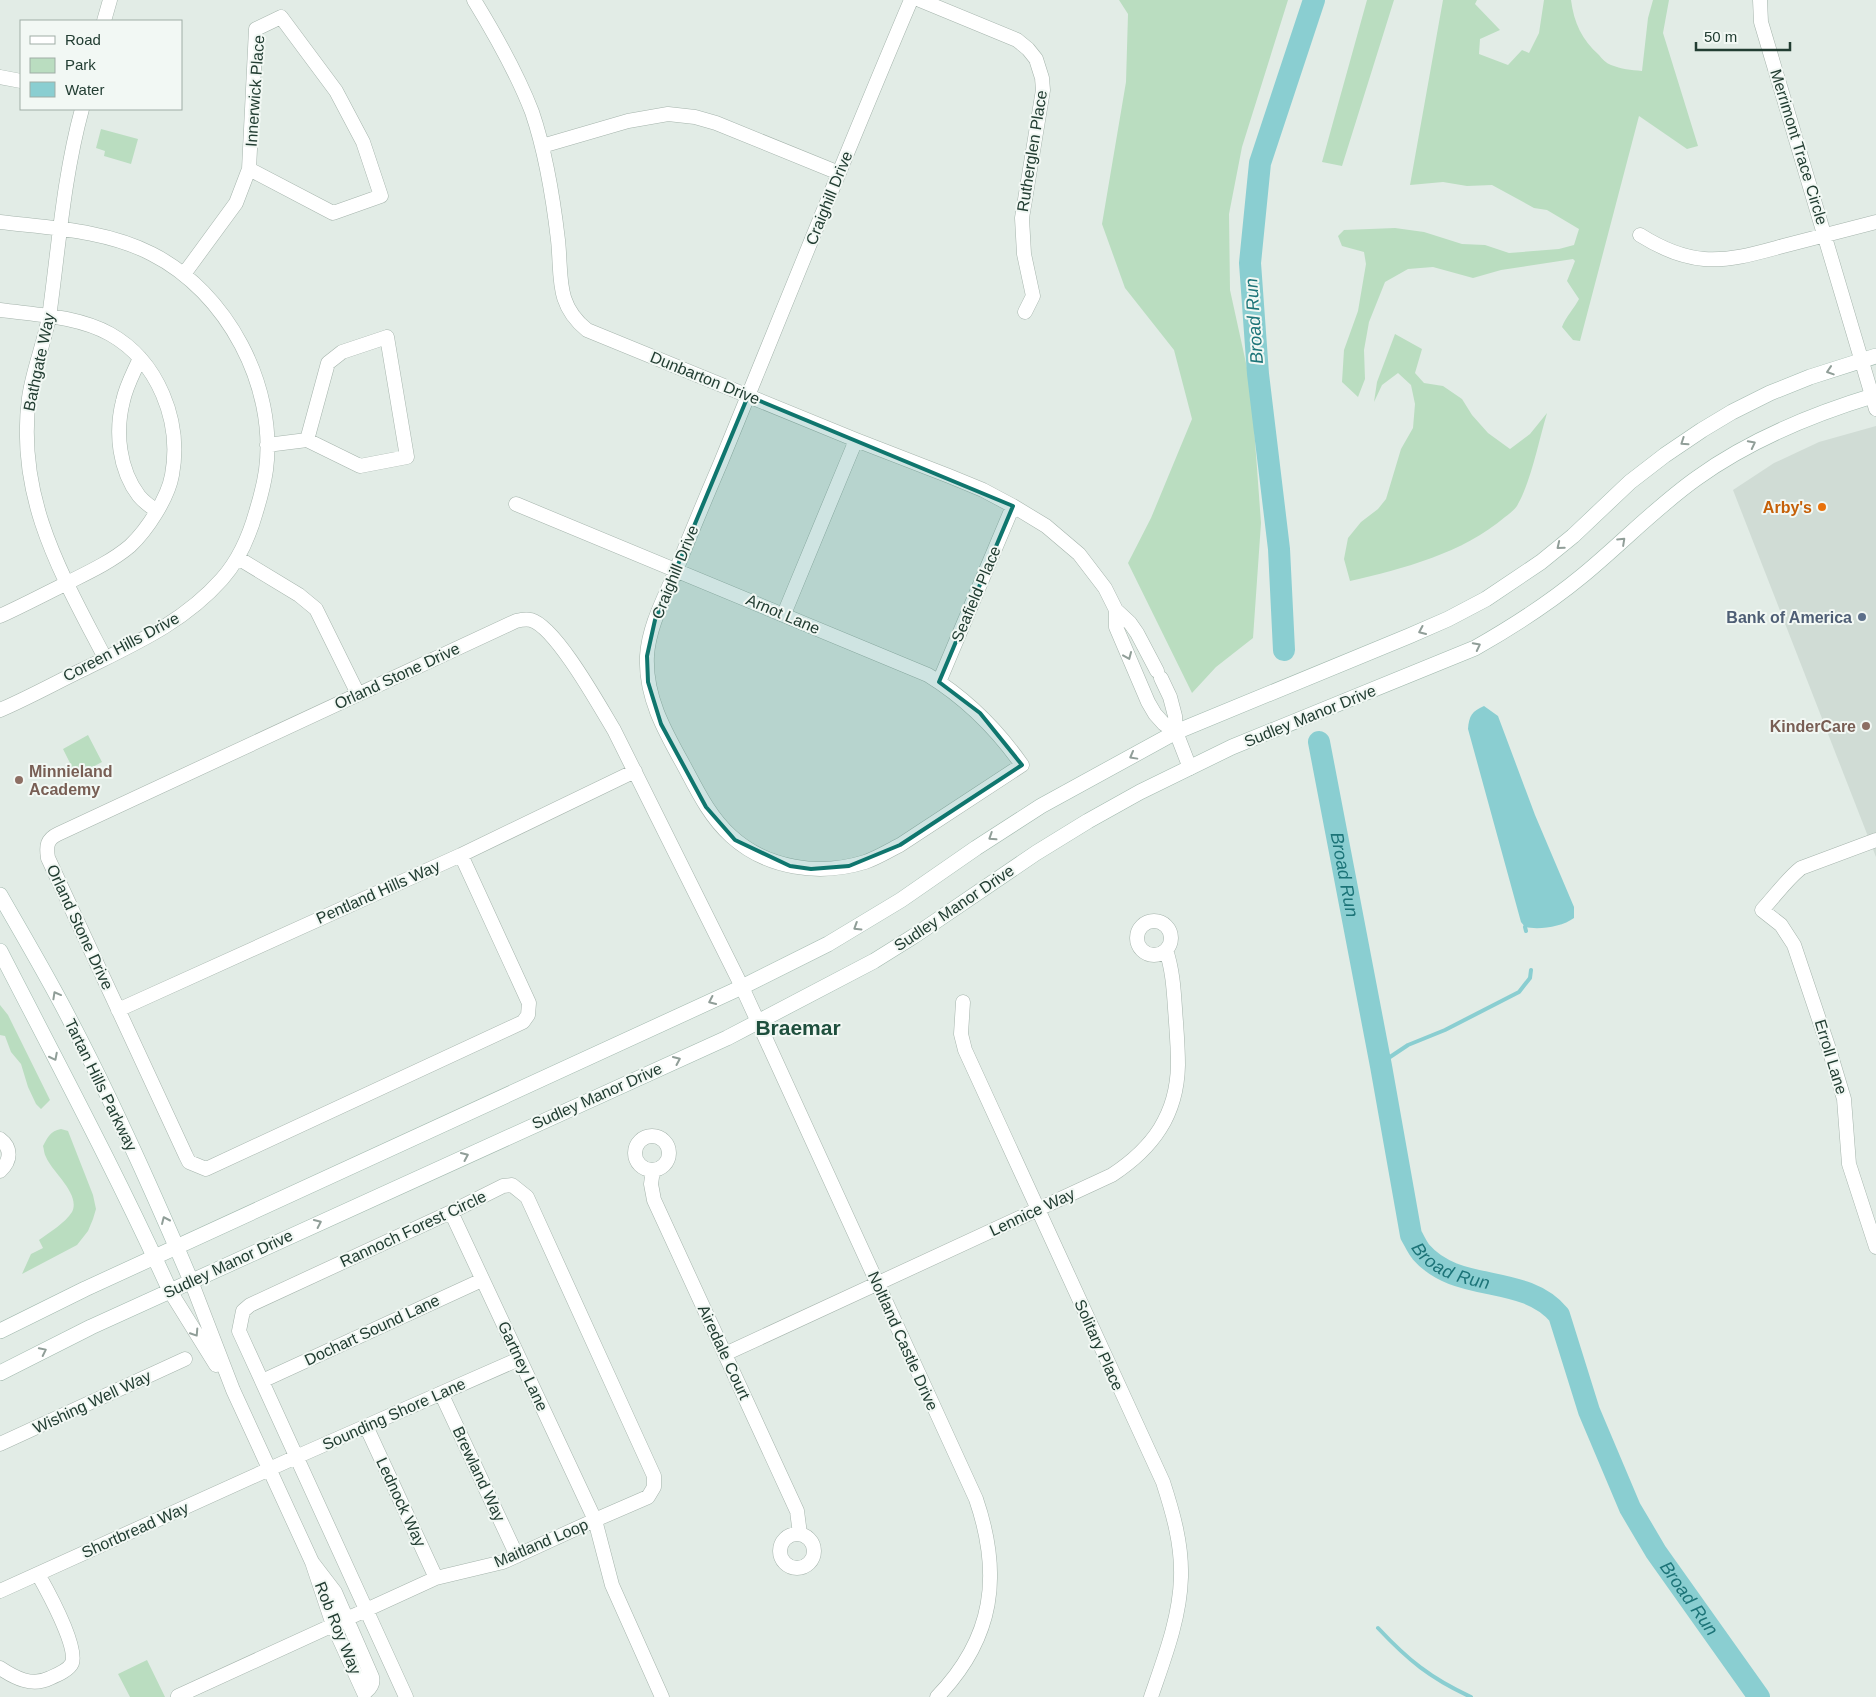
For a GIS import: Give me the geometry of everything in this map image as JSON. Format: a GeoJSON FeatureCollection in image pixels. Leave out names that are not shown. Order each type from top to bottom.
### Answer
{"type":"FeatureCollection","features":[{"type":"Feature","properties":{"kind":"main road"},"geometry":{"type":"LineString","coordinates":[[0,1331],[742,987],[828,944],[901,900],[1041,806],[1176,732],[1409,636],[1448,619],[1486,599],[1541,562],[1573,536],[1630,482],[1702,430],[1770,393],[1810,377],[1869,358]]}},
{"type":"Feature","properties":{"kind":"main road","name":"Sudley Manor Drive"},"geometry":{"type":"LineString","coordinates":[[0,1373],[91,1327],[727,1038],[758,1022],[874,961],[1036,853],[1140,792],[1232,747],[1475,648],[1548,602],[1583,576],[1667,500],[1699,476],[1739,451],[1780,429],[1816,415],[1875,400]]}},
{"type":"Feature","properties":{"kind":"main road","name":"Tartan Hills Parkway"},"geometry":{"type":"LineString","coordinates":[[0,895],[70,1020],[92,1064],[191,1281]]}},
{"type":"Feature","properties":{"kind":"main road","name":"Tartan Hills Parkway"},"geometry":{"type":"LineString","coordinates":[[0,951],[170,1291]]}},
{"type":"Feature","properties":{"kind":"street"},"geometry":{"type":"LineString","coordinates":[[104,20],[110,0]]}},
{"type":"Feature","properties":{"kind":"street","name":"Dunbarton Drive"},"geometry":{"type":"LineString","coordinates":[[474,0],[498,38],[514,72],[531,112],[542,146],[556,228],[562,293],[568,310],[577,322],[587,330],[966,483],[1013,506],[1046,526],[1079,554],[1105,588],[1116,610],[1130,622],[1149,654],[1170,697],[1175,716],[1176,732],[1190,768]]}},
{"type":"Feature","properties":{"kind":"street","name":"Craighill Drive"},"geometry":{"type":"LineString","coordinates":[[911,0],[655,620],[647,656],[648,673],[652,698],[661,724],[706,807],[720,826],[735,840],[751,851],[777,862],[810,869],[828,869],[866,862],[900,845],[1022,766]]}},
{"type":"Feature","properties":{"kind":"street","name":"Rutherglen Place"},"geometry":{"type":"LineString","coordinates":[[920,0],[1017,40],[1028,49],[1040,68],[1043,90],[1022,218],[1024,254],[1033,296],[1025,312]]}},
{"type":"Feature","properties":{"kind":"street","name":"Merrimont Trace Circle"},"geometry":{"type":"LineString","coordinates":[[1760,0],[1761,22],[1825,236],[1869,358],[1875,400]]}},
{"type":"Feature","properties":{"kind":"street","name":"Innerwick Place"},"geometry":{"type":"LineString","coordinates":[[184,274],[236,202],[249,169],[256,29],[281,17],[336,91],[363,142],[381,196],[333,213],[249,169]]}},
{"type":"Feature","properties":{"kind":"street"},"geometry":{"type":"LineString","coordinates":[[0,77],[20,81]]}},
{"type":"Feature","properties":{"kind":"street","name":"Bathgate Way"},"geometry":{"type":"LineString","coordinates":[[82,110],[71,152],[50,316],[29,397],[27,455],[36,506],[45,533],[66,584],[105,658]]}},
{"type":"Feature","properties":{"kind":"street"},"geometry":{"type":"LineString","coordinates":[[542,146],[628,121],[668,114],[695,117],[716,123],[839,173]]}},
{"type":"Feature","properties":{"kind":"street","name":"Coreen Hills Drive"},"geometry":{"type":"LineString","coordinates":[[0,222],[99,236],[123,242],[151,253],[184,274],[207,296],[227,320],[254,371],[264,408],[267,445],[266,470],[260,501],[251,530],[238,558],[206,596],[178,619],[145,639],[0,710]]}},
{"type":"Feature","properties":{"kind":"street","name":"Merrimont Trace Circle"},"geometry":{"type":"LineString","coordinates":[[1825,236],[1876,222]]}},
{"type":"Feature","properties":{"kind":"street"},"geometry":{"type":"LineString","coordinates":[[1640,235],[1670,251],[1705,259],[1744,256],[1825,236]]}},
{"type":"Feature","properties":{"kind":"street"},"geometry":{"type":"LineString","coordinates":[[0,310],[68,318],[93,326],[127,345],[140,358],[163,392],[170,414],[174,455],[172,476],[157,511],[142,533],[130,546],[66,584],[0,616]]}},
{"type":"Feature","properties":{"kind":"street"},"geometry":{"type":"LineString","coordinates":[[267,445],[307,440],[360,466],[407,458],[387,337],[342,352],[328,363],[307,440]]}},
{"type":"Feature","properties":{"kind":"street"},"geometry":{"type":"LineString","coordinates":[[140,358],[123,400],[119,436],[125,470],[132,486],[140,498],[157,511]]}},
{"type":"Feature","properties":{"kind":"street"},"geometry":{"type":"LineString","coordinates":[[784,614],[856,440]]}},
{"type":"Feature","properties":{"kind":"street","name":"Arnot Lane"},"geometry":{"type":"LineString","coordinates":[[516,504],[928,675],[957,694],[980,713],[1022,766]]}},
{"type":"Feature","properties":{"kind":"street","name":"Seafield Place"},"geometry":{"type":"LineString","coordinates":[[938,682],[1013,506]]}},
{"type":"Feature","properties":{"kind":"street"},"geometry":{"type":"LineString","coordinates":[[238,558],[299,595],[316,610],[358,694]]}},
{"type":"Feature","properties":{"kind":"street","name":"Dunbarton Drive"},"geometry":{"type":"LineString","coordinates":[[1116,610],[1116,627],[1148,702],[1164,724],[1176,732]]}},
{"type":"Feature","properties":{"kind":"street","name":"Orland Stone Drive"},"geometry":{"type":"LineString","coordinates":[[460,854],[529,1003],[528,1015],[523,1022],[214,1167],[206,1169],[189,1162],[186,1156],[48,858],[48,842],[58,834],[516,621],[531,620],[558,644],[590,690],[614,730],[742,987]]}},
{"type":"Feature","properties":{"kind":"street","name":"Dunbarton Drive"},"geometry":{"type":"LineString","coordinates":[[1149,654],[1165,668],[1172,684],[1170,697]]}},
{"type":"Feature","properties":{"kind":"street","name":"Coreen Hills Drive"},"geometry":{"type":"LineString","coordinates":[[0,719],[18,702]]}},
{"type":"Feature","properties":{"kind":"street","name":"Pentland Hills Way"},"geometry":{"type":"LineString","coordinates":[[118,1010],[460,854],[635,771]]}},
{"type":"Feature","properties":{"kind":"street","name":"Erroll Lane"},"geometry":{"type":"LineString","coordinates":[[1876,840],[1801,868],[1791,876],[1783,888],[1762,910],[1781,925],[1794,945],[1844,1099],[1849,1164],[1876,1247]]}},
{"type":"Feature","properties":{"kind":"street","name":"Lennice Way"},"geometry":{"type":"LineString","coordinates":[[725,1354],[1038,1210],[1112,1175],[1130,1164],[1151,1143],[1164,1122],[1174,1094],[1178,1064],[1173,974],[1166,950]]}},
{"type":"Feature","properties":{"kind":"street","name":"Noltland Castle Drive"},"geometry":{"type":"LineString","coordinates":[[742,987],[976,1499],[983,1522],[988,1545],[990,1587],[982,1628],[962,1668],[937,1697]]}},
{"type":"Feature","properties":{"kind":"street","name":"Solitary Place"},"geometry":{"type":"LineString","coordinates":[[963,1002],[961,1034],[965,1050],[1163,1482],[1177,1529],[1181,1578],[1177,1607],[1152,1697]]}},
{"type":"Feature","properties":{"kind":"street"},"geometry":{"type":"LineString","coordinates":[[0,1139],[7,1147],[9,1153],[5,1166],[0,1171]]}},
{"type":"Feature","properties":{"kind":"street","name":"Airedale Court"},"geometry":{"type":"LineString","coordinates":[[653,1170],[651,1184],[654,1200],[797,1511],[800,1534]]}},
{"type":"Feature","properties":{"kind":"street","name":"Rannoch Forest Circle"},"geometry":{"type":"LineString","coordinates":[[366,1610],[240,1331],[243,1311],[250,1305],[503,1186],[512,1186],[521,1191],[526,1197],[654,1476],[654,1488],[648,1497],[595,1520]]}},
{"type":"Feature","properties":{"kind":"street","name":"Gartney Lane"},"geometry":{"type":"LineString","coordinates":[[451,1212],[595,1520]]}},
{"type":"Feature","properties":{"kind":"street","name":"Dochart Sound Lane"},"geometry":{"type":"LineString","coordinates":[[262,1380],[482,1280]]}},
{"type":"Feature","properties":{"kind":"street","name":"Rob Roy Way"},"geometry":{"type":"LineString","coordinates":[[191,1281],[233,1390],[340,1622]]}},
{"type":"Feature","properties":{"kind":"street","name":"Rob Roy Way"},"geometry":{"type":"LineString","coordinates":[[170,1291],[233,1390]]}},
{"type":"Feature","properties":{"kind":"street","name":"Wishing Well Way"},"geometry":{"type":"LineString","coordinates":[[0,1444],[185,1359]]}},
{"type":"Feature","properties":{"kind":"street","name":"Sounding Shore Lane"},"geometry":{"type":"LineString","coordinates":[[269,1469],[519,1359]]}},
{"type":"Feature","properties":{"kind":"street","name":"Brewland Way"},"geometry":{"type":"LineString","coordinates":[[442,1393],[518,1556]]}},
{"type":"Feature","properties":{"kind":"street","name":"Lednock Way"},"geometry":{"type":"LineString","coordinates":[[366,1426],[436,1578]]}},
{"type":"Feature","properties":{"kind":"street","name":"Shortbread Way"},"geometry":{"type":"LineString","coordinates":[[0,1591],[269,1469]]}},
{"type":"Feature","properties":{"kind":"street","name":"Maitland Loop"},"geometry":{"type":"LineString","coordinates":[[178,1696],[436,1578],[503,1562],[595,1520],[612,1585],[662,1697]]}},
{"type":"Feature","properties":{"kind":"street"},"geometry":{"type":"LineString","coordinates":[[0,1668],[11,1676],[34,1682],[53,1677],[69,1668],[72,1662],[73,1656],[64,1624],[38,1574]]}},
{"type":"Feature","properties":{"kind":"street"},"geometry":{"type":"LineString","coordinates":[[366,1610],[406,1697]]}},
{"type":"Feature","properties":{"kind":"highlighted area"},"geometry":{"type":"Polygon","coordinates":[[[748,396],[1013,506],[939,682],[980,713],[1022,765],[900,845],[849,866],[811,869],[790,866],[735,840],[706,807],[661,724],[648,682],[647,656],[655,620],[748,396]]]}},
{"type":"Feature","properties":{"kind":"shaded area"},"geometry":{"type":"Polygon","coordinates":[[[1876,426],[1876,857],[1733,490],[1774,463],[1819,442],[1876,426]]]}},
{"type":"Feature","properties":{"kind":"green space"},"geometry":{"type":"Polygon","coordinates":[[[1119,0],[1288,0],[1242,147],[1229,214],[1230,290],[1251,386],[1261,523],[1253,638],[1216,667],[1192,693],[1128,563],[1151,518],[1192,419],[1174,350],[1125,288],[1102,224],[1126,82],[1128,14],[1119,0]]]}},
{"type":"Feature","properties":{"kind":"green space"},"geometry":{"type":"Polygon","coordinates":[[[1367,0],[1394,0],[1342,166],[1322,162],[1367,0]]]}},
{"type":"Feature","properties":{"kind":"green space"},"geometry":{"type":"Polygon","coordinates":[[[1443,0],[1477,0],[1475,4],[1500,30],[1480,39],[1479,54],[1508,65],[1522,50],[1529,53],[1539,33],[1544,0],[1571,0],[1574,16],[1583,37],[1603,59],[1609,64],[1630,70],[1642,71],[1648,18],[1653,0],[1669,0],[1663,33],[1698,146],[1687,149],[1639,116],[1580,341],[1573,340],[1562,327],[1579,299],[1567,281],[1575,261],[1573,259],[1501,270],[1473,278],[1433,267],[1408,269],[1385,282],[1369,322],[1364,350],[1365,379],[1358,397],[1342,382],[1344,350],[1358,311],[1366,264],[1364,252],[1342,246],[1338,236],[1344,230],[1395,228],[1424,232],[1462,244],[1485,245],[1509,253],[1559,249],[1574,245],[1579,229],[1547,210],[1534,208],[1492,185],[1467,186],[1443,182],[1410,185],[1443,0]]]}},
{"type":"Feature","properties":{"kind":"green space"},"geometry":{"type":"Polygon","coordinates":[[[101,129],[138,139],[131,164],[104,156],[105,151],[96,148],[101,129]]]}},
{"type":"Feature","properties":{"kind":"green space"},"geometry":{"type":"Polygon","coordinates":[[[1395,334],[1422,349],[1415,373],[1424,383],[1443,386],[1462,399],[1472,415],[1488,433],[1510,449],[1530,434],[1547,413],[1523,495],[1517,506],[1510,513],[1488,530],[1451,550],[1411,565],[1350,581],[1344,559],[1348,538],[1361,522],[1378,509],[1386,499],[1401,449],[1413,428],[1415,404],[1411,385],[1398,373],[1382,385],[1374,402],[1377,382],[1395,334]]]}},
{"type":"Feature","properties":{"kind":"green space"},"geometry":{"type":"Polygon","coordinates":[[[88,735],[102,762],[74,777],[67,765],[70,763],[63,749],[88,735]]]}},
{"type":"Feature","properties":{"kind":"green space"},"geometry":{"type":"Polygon","coordinates":[[[0,1005],[8,1015],[50,1100],[41,1109],[36,1104],[28,1087],[21,1064],[11,1052],[5,1036],[0,1035],[0,1005]]]}},
{"type":"Feature","properties":{"kind":"green space"},"geometry":{"type":"Polygon","coordinates":[[[61,1129],[68,1131],[93,1195],[96,1209],[88,1231],[77,1245],[22,1274],[31,1254],[43,1248],[39,1240],[69,1216],[74,1205],[73,1198],[65,1183],[49,1163],[43,1146],[52,1133],[61,1129]]]}},
{"type":"Feature","properties":{"kind":"green space"},"geometry":{"type":"Polygon","coordinates":[[[147,1660],[165,1697],[130,1697],[118,1674],[147,1660]]]}},
{"type":"Feature","properties":{"kind":"water"},"geometry":{"type":"Polygon","coordinates":[[[1484,706],[1498,716],[1535,815],[1574,907],[1574,918],[1563,924],[1537,928],[1525,927],[1521,922],[1468,729],[1472,714],[1484,706]]]}},
{"type":"Feature","properties":{"kind":"waterway","name":"Broad Run"},"geometry":{"type":"LineString","coordinates":[[1284,650],[1279,549],[1258,374],[1250,263],[1260,163],[1314,0]]}},
{"type":"Feature","properties":{"kind":"waterway","name":"Broad Run"},"geometry":{"type":"LineString","coordinates":[[1319,742],[1381,1066],[1411,1235],[1421,1252],[1436,1265],[1453,1274],[1528,1293],[1544,1302],[1559,1315],[1589,1411],[1630,1508],[1656,1552],[1759,1697]]}},
{"type":"Feature","properties":{"kind":"waterway"},"geometry":{"type":"LineString","coordinates":[[1525,927],[1526,931]]}},
{"type":"Feature","properties":{"kind":"waterway"},"geometry":{"type":"LineString","coordinates":[[1381,1066],[1390,1057],[1408,1045],[1445,1030],[1519,992],[1530,978],[1531,970]]}},
{"type":"Feature","properties":{"kind":"waterway"},"geometry":{"type":"LineString","coordinates":[[1378,1628],[1399,1650],[1420,1667],[1443,1683],[1471,1697]]}},
{"type":"Feature","properties":{"kind":"place","name":"Arby's"},"geometry":{"type":"Point","coordinates":[1822,507]}},
{"type":"Feature","properties":{"kind":"place","name":"Bank of America"},"geometry":{"type":"Point","coordinates":[1862,617]}},
{"type":"Feature","properties":{"kind":"place","name":"KinderCare"},"geometry":{"type":"Point","coordinates":[1866,726]}},
{"type":"Feature","properties":{"kind":"place","name":"Minnieland Academy"},"geometry":{"type":"Point","coordinates":[19,780]}},
{"type":"Feature","properties":{"kind":"district","name":"Braemar"},"geometry":{"type":"Point","coordinates":[798,1027]}}]}
